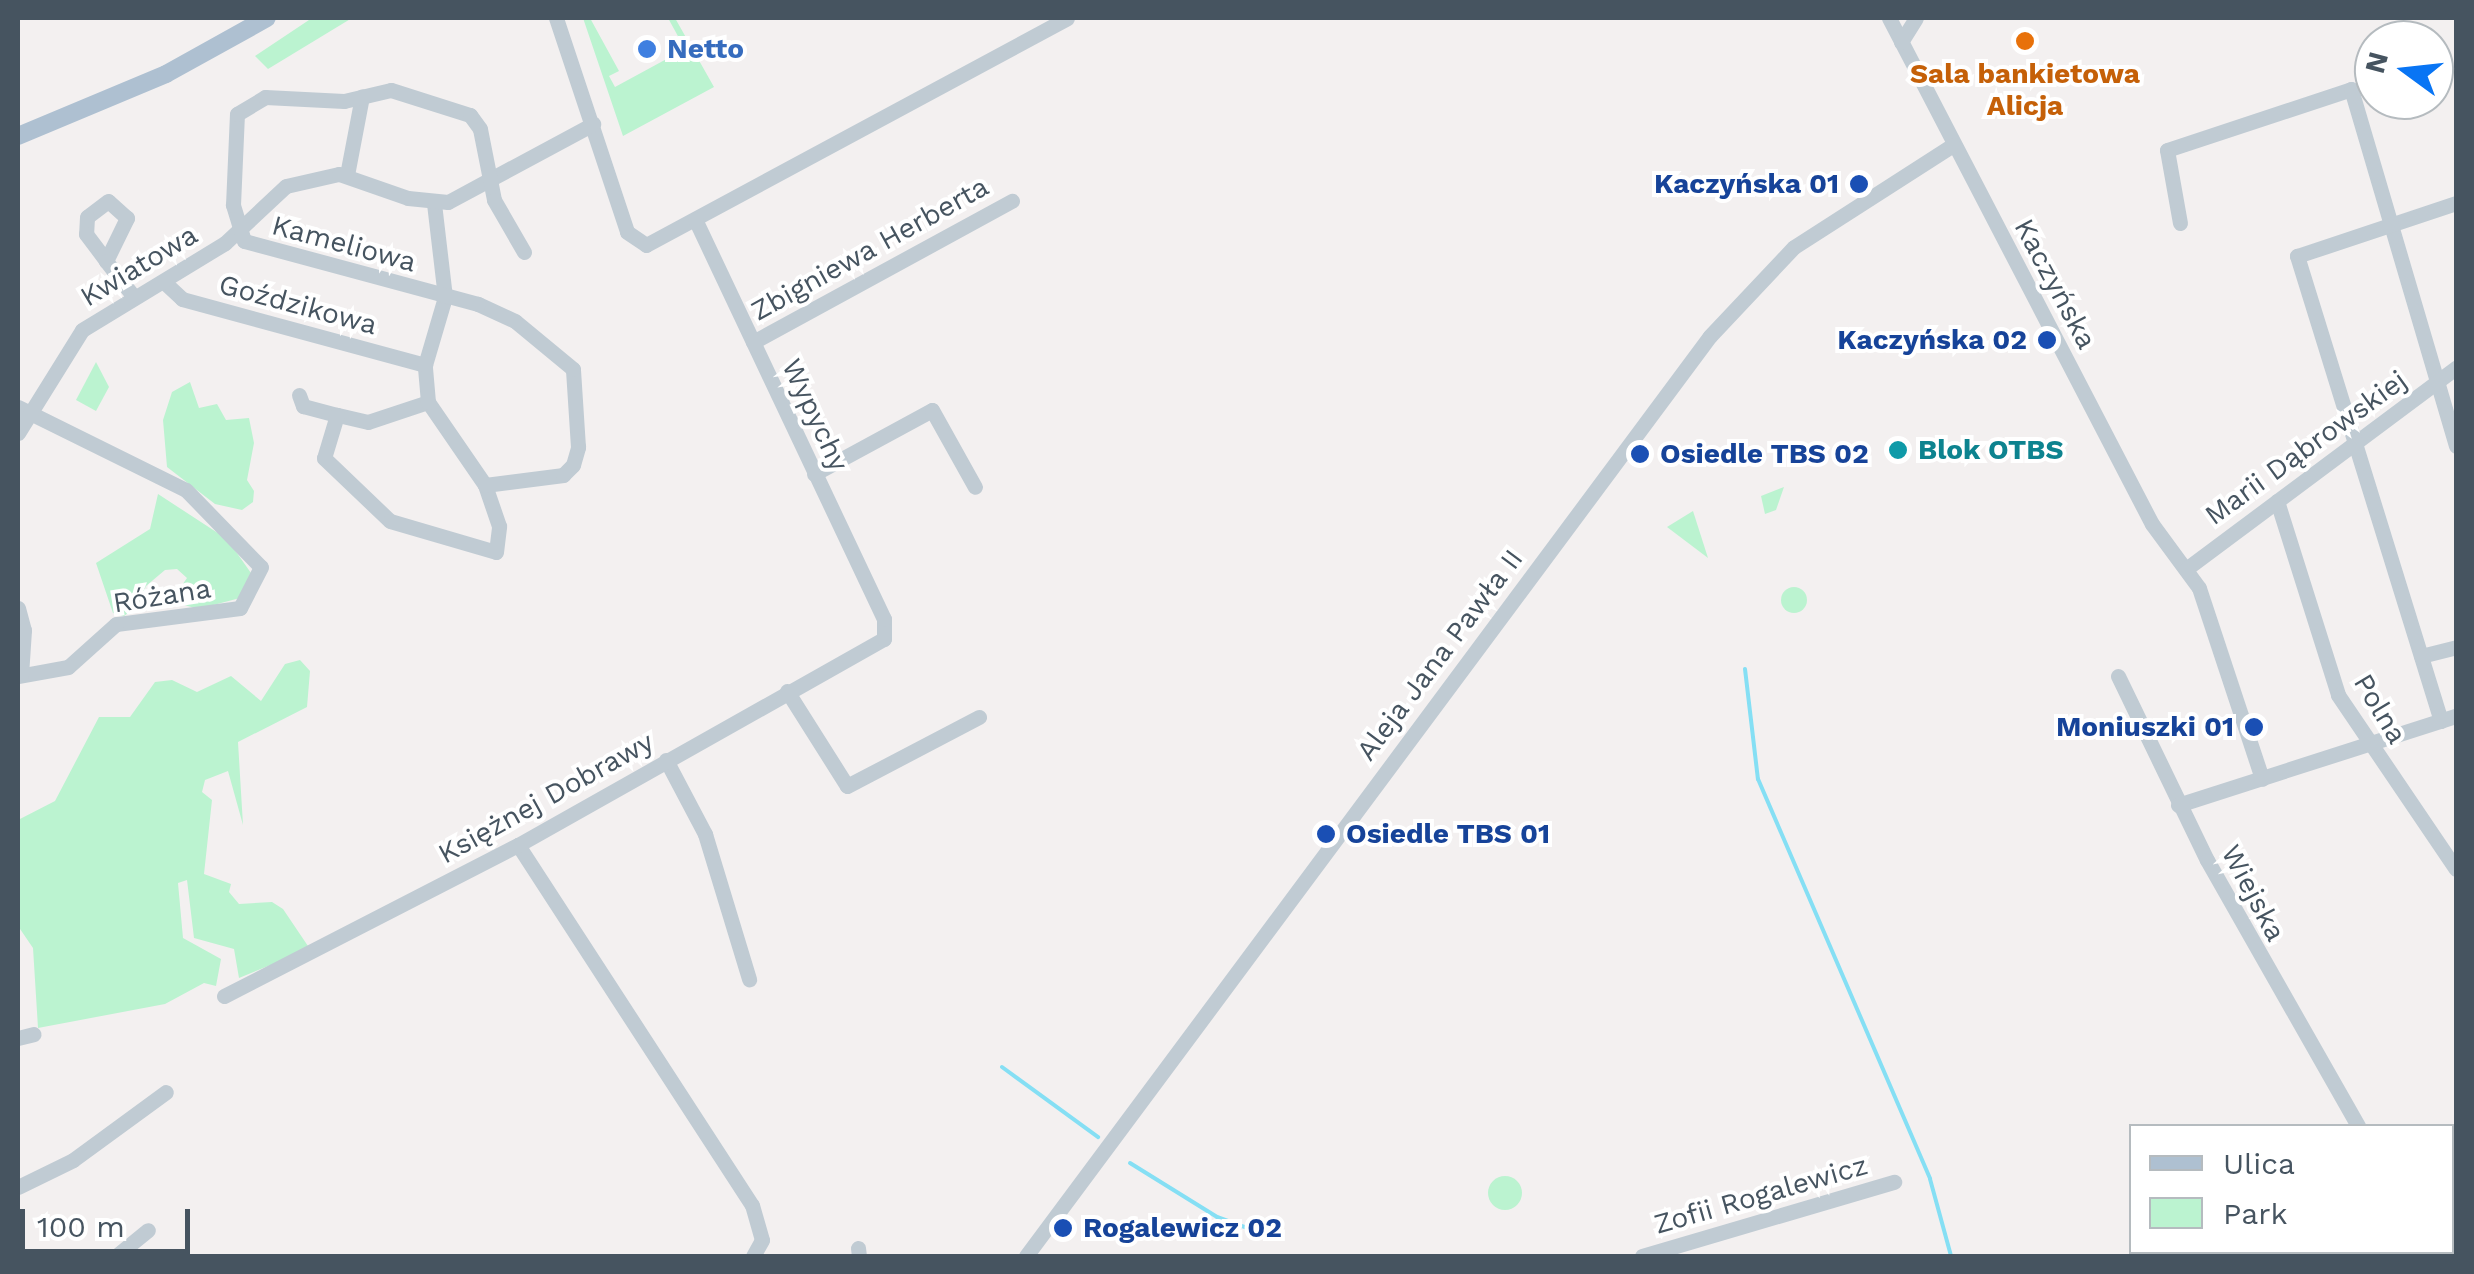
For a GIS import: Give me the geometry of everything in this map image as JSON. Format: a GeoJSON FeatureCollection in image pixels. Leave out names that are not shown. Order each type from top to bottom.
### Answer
{"type":"FeatureCollection","features":[{"type":"Feature","properties":{"kind":"main road"},"geometry":{"type":"LineString","coordinates":[[18,136],[166,74],[267,18]]}},
{"type":"Feature","properties":{"kind":"street"},"geometry":{"type":"LineString","coordinates":[[556,18],[627,232],[646,245],[1067,18]]}},
{"type":"Feature","properties":{"kind":"street","name":"Kaczyńska"},"geometry":{"type":"LineString","coordinates":[[1889,18],[2157,533],[2199,588],[2262,779]]}},
{"type":"Feature","properties":{"kind":"street"},"geometry":{"type":"LineString","coordinates":[[1901,42],[1916,18]]}},
{"type":"Feature","properties":{"kind":"street"},"geometry":{"type":"LineString","coordinates":[[2180,223],[2166,150],[2351,89],[2456,446]]}},
{"type":"Feature","properties":{"kind":"street"},"geometry":{"type":"LineString","coordinates":[[237,230],[232,133],[242,107],[265,97],[362,96],[392,90],[470,115],[480,129],[490,184],[524,252]]}},
{"type":"Feature","properties":{"kind":"street"},"geometry":{"type":"LineString","coordinates":[[347,176],[362,96]]}},
{"type":"Feature","properties":{"kind":"street"},"geometry":{"type":"LineString","coordinates":[[337,414],[324,458],[382,516],[477,551],[499,549],[499,526],[485,485],[428,402],[425,365],[445,297],[434,203],[490,184],[593,124]]}},
{"type":"Feature","properties":{"kind":"street","name":"Aleja Jana Pawła II"},"geometry":{"type":"LineString","coordinates":[[1026,1256],[1710,336],[1794,247],[1953,145]]}},
{"type":"Feature","properties":{"kind":"street","name":"Kwiatowa"},"geometry":{"type":"LineString","coordinates":[[18,433],[23,410],[74,338],[134,297],[164,282],[237,230],[286,186],[314,176],[347,176],[434,203]]}},
{"type":"Feature","properties":{"kind":"street","name":"Zbigniewa Herberta"},"geometry":{"type":"LineString","coordinates":[[752,342],[1012,200]]}},
{"type":"Feature","properties":{"kind":"street"},"geometry":{"type":"LineString","coordinates":[[2178,806],[2449,719],[2421,656],[2296,256],[2456,203]]}},
{"type":"Feature","properties":{"kind":"street","name":"Wypychy"},"geometry":{"type":"LineString","coordinates":[[695,219],[886,633]]}},
{"type":"Feature","properties":{"kind":"street","name":"Kameliowa"},"geometry":{"type":"LineString","coordinates":[[237,230],[250,244],[445,297]]}},
{"type":"Feature","properties":{"kind":"street"},"geometry":{"type":"LineString","coordinates":[[106,260],[134,297]]}},
{"type":"Feature","properties":{"kind":"street","name":"Goździkowa"},"geometry":{"type":"LineString","coordinates":[[164,282],[182,299],[425,365]]}},
{"type":"Feature","properties":{"kind":"street"},"geometry":{"type":"LineString","coordinates":[[445,297],[515,321],[570,364],[574,375],[578,447],[568,472],[485,485]]}},
{"type":"Feature","properties":{"kind":"street","name":"Marii Dąbrowskiej"},"geometry":{"type":"LineString","coordinates":[[2186,569],[2456,368]]}},
{"type":"Feature","properties":{"kind":"street"},"geometry":{"type":"LineString","coordinates":[[300,395],[303,406],[368,422],[428,402]]}},
{"type":"Feature","properties":{"kind":"street","name":"Różana"},"geometry":{"type":"LineString","coordinates":[[19,675],[68,667],[111,626],[240,608],[261,567],[186,490],[23,410]]}},
{"type":"Feature","properties":{"kind":"street"},"geometry":{"type":"LineString","coordinates":[[814,474],[932,410],[975,487]]}},
{"type":"Feature","properties":{"kind":"street","name":"Polna"},"geometry":{"type":"LineString","coordinates":[[2277,501],[2338,696],[2456,869]]}},
{"type":"Feature","properties":{"kind":"street"},"geometry":{"type":"LineString","coordinates":[[18,608],[24,630],[19,675]]}},
{"type":"Feature","properties":{"kind":"street","name":"Księżnej Dobrawy"},"geometry":{"type":"LineString","coordinates":[[224,996],[518,845],[886,633]]}},
{"type":"Feature","properties":{"kind":"street"},"geometry":{"type":"LineString","coordinates":[[2421,656],[2456,647]]}},
{"type":"Feature","properties":{"kind":"street","name":"Wiejska"},"geometry":{"type":"LineString","coordinates":[[2118,676],[2178,806],[2357,1124]]}},
{"type":"Feature","properties":{"kind":"street"},"geometry":{"type":"LineString","coordinates":[[787,691],[846,786],[979,717]]}},
{"type":"Feature","properties":{"kind":"street"},"geometry":{"type":"LineString","coordinates":[[666,760],[705,834],[750,979]]}},
{"type":"Feature","properties":{"kind":"street"},"geometry":{"type":"LineString","coordinates":[[518,845],[752,1205],[761,1229],[753,1256]]}},
{"type":"Feature","properties":{"kind":"street"},"geometry":{"type":"LineString","coordinates":[[18,1038],[34,1034]]}},
{"type":"Feature","properties":{"kind":"street"},"geometry":{"type":"LineString","coordinates":[[18,1187],[73,1160],[166,1092]]}},
{"type":"Feature","properties":{"kind":"street","name":"Zofii Rogalewicz"},"geometry":{"type":"LineString","coordinates":[[1642,1256],[1894,1182]]}},
{"type":"Feature","properties":{"kind":"street"},"geometry":{"type":"LineString","coordinates":[[116,1256],[148,1230]]}},
{"type":"Feature","properties":{"kind":"green space"},"geometry":{"type":"Polygon","coordinates":[[[312,18],[352,18],[268,69],[255,56],[312,18]]]}},
{"type":"Feature","properties":{"kind":"green space"},"geometry":{"type":"Polygon","coordinates":[[[583,18],[590,18],[619,71],[609,76],[615,87],[685,49],[668,18],[675,18],[714,87],[623,136],[583,18]]]}},
{"type":"Feature","properties":{"kind":"green space"},"geometry":{"type":"Polygon","coordinates":[[[96,362],[109,387],[96,411],[76,400],[96,362]]]}},
{"type":"Feature","properties":{"kind":"green space"},"geometry":{"type":"Polygon","coordinates":[[[190,382],[199,408],[217,404],[226,420],[249,418],[254,443],[247,480],[254,491],[253,502],[242,510],[215,504],[167,467],[163,420],[172,392],[190,382]]]}},
{"type":"Feature","properties":{"kind":"green space"},"geometry":{"type":"Polygon","coordinates":[[[1784,487],[1776,510],[1765,514],[1761,496],[1784,487]]]}},
{"type":"Feature","properties":{"kind":"green space"},"geometry":{"type":"Polygon","coordinates":[[[158,494],[227,539],[251,573],[240,598],[198,609],[181,604],[178,591],[187,578],[177,569],[165,570],[146,586],[137,606],[124,616],[113,613],[96,563],[150,529],[158,494]]]}},
{"type":"Feature","properties":{"kind":"green space"},"geometry":{"type":"Polygon","coordinates":[[[1693,511],[1708,558],[1667,527],[1693,511]]]}},
{"type":"Feature","properties":{"kind":"green space"},"geometry":{"type":"Polygon","coordinates":[[[1794,587],[1803,591],[1807,600],[1803,609],[1794,613],[1785,609],[1781,600],[1785,591],[1794,587]]]}},
{"type":"Feature","properties":{"kind":"green space"},"geometry":{"type":"Polygon","coordinates":[[[300,660],[310,671],[307,707],[238,742],[243,825],[228,771],[205,780],[202,792],[212,800],[204,874],[231,884],[229,892],[239,904],[272,902],[283,909],[310,949],[239,978],[234,949],[194,938],[187,880],[178,883],[183,938],[221,959],[216,986],[204,983],[165,1004],[38,1028],[33,948],[18,926],[18,820],[55,801],[99,717],[130,717],[155,682],[172,680],[197,692],[231,676],[261,701],[285,664],[300,660]]]}},
{"type":"Feature","properties":{"kind":"green space"},"geometry":{"type":"Polygon","coordinates":[[[1505,1176],[1517,1181],[1522,1193],[1517,1205],[1505,1210],[1493,1205],[1488,1193],[1493,1181],[1505,1176]]]}},
{"type":"Feature","properties":{"kind":"waterway"},"geometry":{"type":"LineString","coordinates":[[1745,669],[1758,779],[1930,1179],[1951,1256]]}},
{"type":"Feature","properties":{"kind":"waterway"},"geometry":{"type":"LineString","coordinates":[[1002,1067],[1098,1137]]}},
{"type":"Feature","properties":{"kind":"waterway"},"geometry":{"type":"LineString","coordinates":[[1130,1163],[1217,1217],[1252,1230]]}},
{"type":"Feature","properties":{"kind":"place","name":"Sala bankietowa Alicja"},"geometry":{"type":"Point","coordinates":[2025,41]}},
{"type":"Feature","properties":{"kind":"place","name":"Netto"},"geometry":{"type":"Point","coordinates":[647,49]}},
{"type":"Feature","properties":{"kind":"place","name":"Kaczyńska 01"},"geometry":{"type":"Point","coordinates":[1859,184]}},
{"type":"Feature","properties":{"kind":"place","name":"Kaczyńska 02"},"geometry":{"type":"Point","coordinates":[2047,340]}},
{"type":"Feature","properties":{"kind":"place","name":"Blok OTBS"},"geometry":{"type":"Point","coordinates":[1898,450]}},
{"type":"Feature","properties":{"kind":"place","name":"Osiedle TBS 02"},"geometry":{"type":"Point","coordinates":[1640,454]}},
{"type":"Feature","properties":{"kind":"place","name":"Moniuszki 01"},"geometry":{"type":"Point","coordinates":[2254,727]}},
{"type":"Feature","properties":{"kind":"place","name":"Osiedle TBS 01"},"geometry":{"type":"Point","coordinates":[1326,834]}},
{"type":"Feature","properties":{"kind":"place","name":"Rogalewicz 02"},"geometry":{"type":"Point","coordinates":[1063,1228]}}]}
